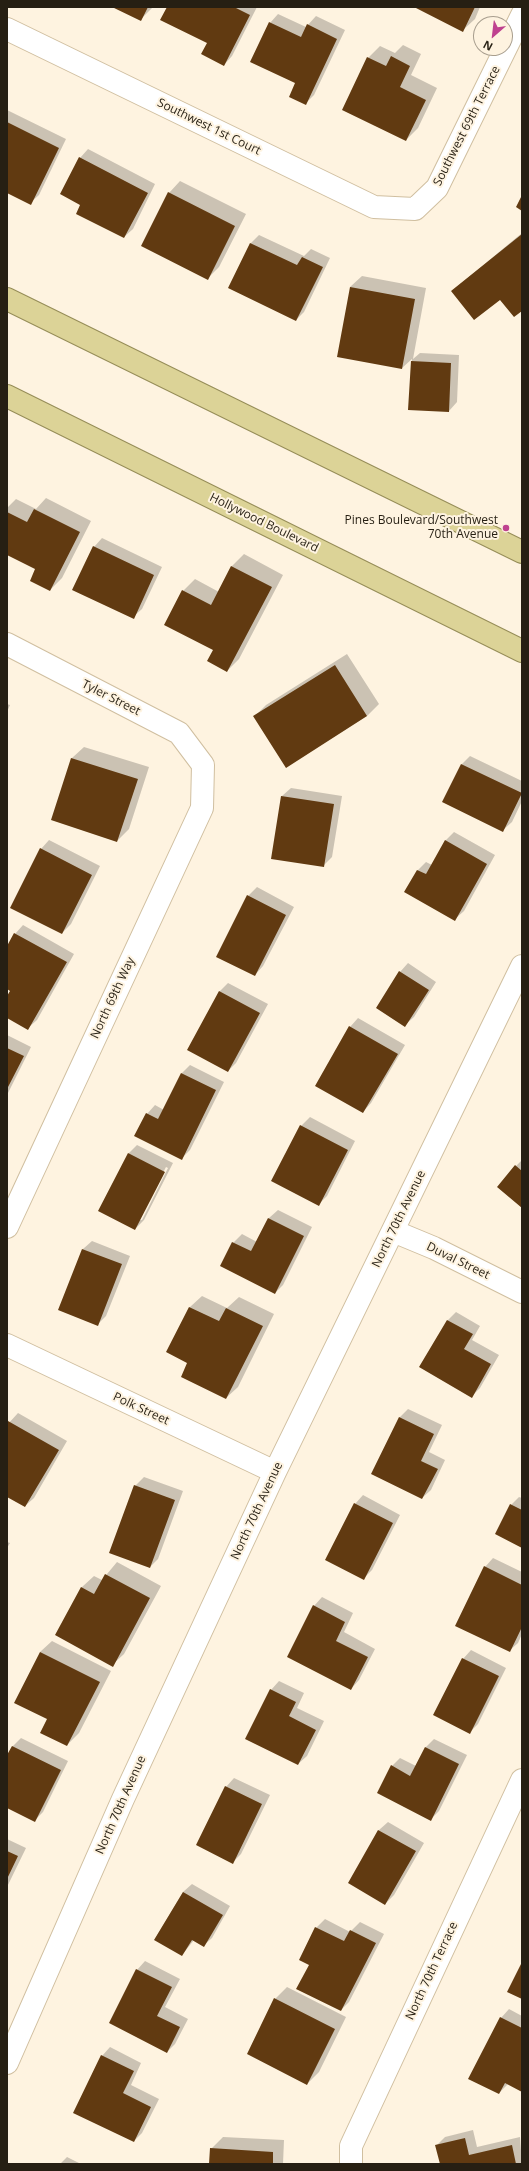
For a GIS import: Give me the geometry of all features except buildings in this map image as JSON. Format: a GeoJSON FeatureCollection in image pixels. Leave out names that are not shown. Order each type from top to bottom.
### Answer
{"type":"FeatureCollection","features":[{"type":"Feature","properties":{"kind":"highway"},"geometry":{"type":"LineString","coordinates":[[7,299],[522,552]]}},
{"type":"Feature","properties":{"kind":"highway","name":"Hollywood Boulevard"},"geometry":{"type":"LineString","coordinates":[[7,396],[522,651]]}},
{"type":"Feature","properties":{"kind":"street","name":"Southwest 69th Terrace"},"geometry":{"type":"LineString","coordinates":[[415,209],[437,188],[522,15]]}},
{"type":"Feature","properties":{"kind":"street","name":"Southwest 1st Court"},"geometry":{"type":"LineString","coordinates":[[7,29],[374,207],[415,209]]}},
{"type":"Feature","properties":{"kind":"street","name":"Tyler Street"},"geometry":{"type":"LineString","coordinates":[[7,644],[179,733],[202,765]]}},
{"type":"Feature","properties":{"kind":"street","name":"North 69th Way"},"geometry":{"type":"LineString","coordinates":[[7,1227],[202,808],[202,765]]}},
{"type":"Feature","properties":{"kind":"street","name":"North 70th Avenue"},"geometry":{"type":"LineString","coordinates":[[7,2063],[123,1799],[275,1472],[522,966]]}},
{"type":"Feature","properties":{"kind":"street","name":"Duval Street"},"geometry":{"type":"LineString","coordinates":[[393,1231],[434,1248],[522,1292]]}},
{"type":"Feature","properties":{"kind":"street","name":"Polk Street"},"geometry":{"type":"LineString","coordinates":[[7,1346],[275,1472]]}},
{"type":"Feature","properties":{"kind":"street","name":"North 70th Terrace"},"geometry":{"type":"LineString","coordinates":[[351,2164],[350,2146],[522,1780]]}},
{"type":"Feature","properties":{"kind":"place","name":"Pines Boulevard/Southwest 70th Avenue"},"geometry":{"type":"Point","coordinates":[506,528]}}]}
